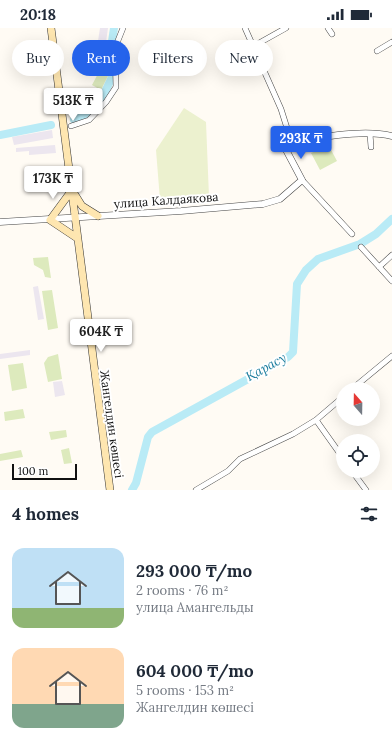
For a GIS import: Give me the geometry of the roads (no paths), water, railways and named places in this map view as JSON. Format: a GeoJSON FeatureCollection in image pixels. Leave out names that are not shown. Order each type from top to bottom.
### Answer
{"type":"FeatureCollection","features":[{"type":"Feature","properties":{"kind":"main road","name":"Жангелдин көшесі"},"geometry":{"type":"LineString","coordinates":[[52,28],[77,238],[110,490]]}},
{"type":"Feature","properties":{"kind":"main road"},"geometry":{"type":"LineString","coordinates":[[77,238],[50,220],[72,190],[82,206],[98,216]]}},
{"type":"Feature","properties":{"kind":"street"},"geometry":{"type":"LineString","coordinates":[[71,126],[89,120],[106,102],[116,87],[115,48],[123,28]]}},
{"type":"Feature","properties":{"kind":"street"},"geometry":{"type":"LineString","coordinates":[[245,28],[249,40]]}},
{"type":"Feature","properties":{"kind":"street"},"geometry":{"type":"LineString","coordinates":[[265,40],[286,28]]}},
{"type":"Feature","properties":{"kind":"street"},"geometry":{"type":"LineString","coordinates":[[328,28],[332,34]]}},
{"type":"Feature","properties":{"kind":"street"},"geometry":{"type":"LineString","coordinates":[[378,52],[392,42]]}},
{"type":"Feature","properties":{"kind":"street"},"geometry":{"type":"LineString","coordinates":[[266,76],[281,109],[292,144]]}},
{"type":"Feature","properties":{"kind":"street"},"geometry":{"type":"LineString","coordinates":[[370,134],[371,147]]}},
{"type":"Feature","properties":{"kind":"street"},"geometry":{"type":"LineString","coordinates":[[352,234],[306,187],[284,146],[307,140],[333,136],[382,134],[392,136]]}},
{"type":"Feature","properties":{"kind":"street","name":"улица Калдаякова"},"geometry":{"type":"LineString","coordinates":[[0,222],[50,220],[263,204],[280,199],[302,180]]}},
{"type":"Feature","properties":{"kind":"street"},"geometry":{"type":"LineString","coordinates":[[361,247],[392,282]]}},
{"type":"Feature","properties":{"kind":"street"},"geometry":{"type":"LineString","coordinates":[[379,267],[392,255]]}},
{"type":"Feature","properties":{"kind":"street"},"geometry":{"type":"LineString","coordinates":[[360,382],[392,356]]}},
{"type":"Feature","properties":{"kind":"street"},"geometry":{"type":"LineString","coordinates":[[196,490],[228,471],[240,459],[292,434],[316,420],[336,403]]}},
{"type":"Feature","properties":{"kind":"street"},"geometry":{"type":"LineString","coordinates":[[316,420],[336,448]]}},
{"type":"Feature","properties":{"kind":"street"},"geometry":{"type":"LineString","coordinates":[[357,478],[366,490]]}},
{"type":"Feature","properties":{"kind":"waterway"},"geometry":{"type":"LineString","coordinates":[[74,120],[87,114],[103,96],[112,77],[111,48],[114,28]]}},
{"type":"Feature","properties":{"kind":"waterway"},"geometry":{"type":"LineString","coordinates":[[0,135],[51,125]]}},
{"type":"Feature","properties":{"kind":"waterway","name":"Қарасу"},"geometry":{"type":"LineString","coordinates":[[132,490],[136,483],[148,437],[152,432],[288,357],[293,352],[297,284],[306,270],[318,259],[360,244],[376,234],[392,219]]}}]}
